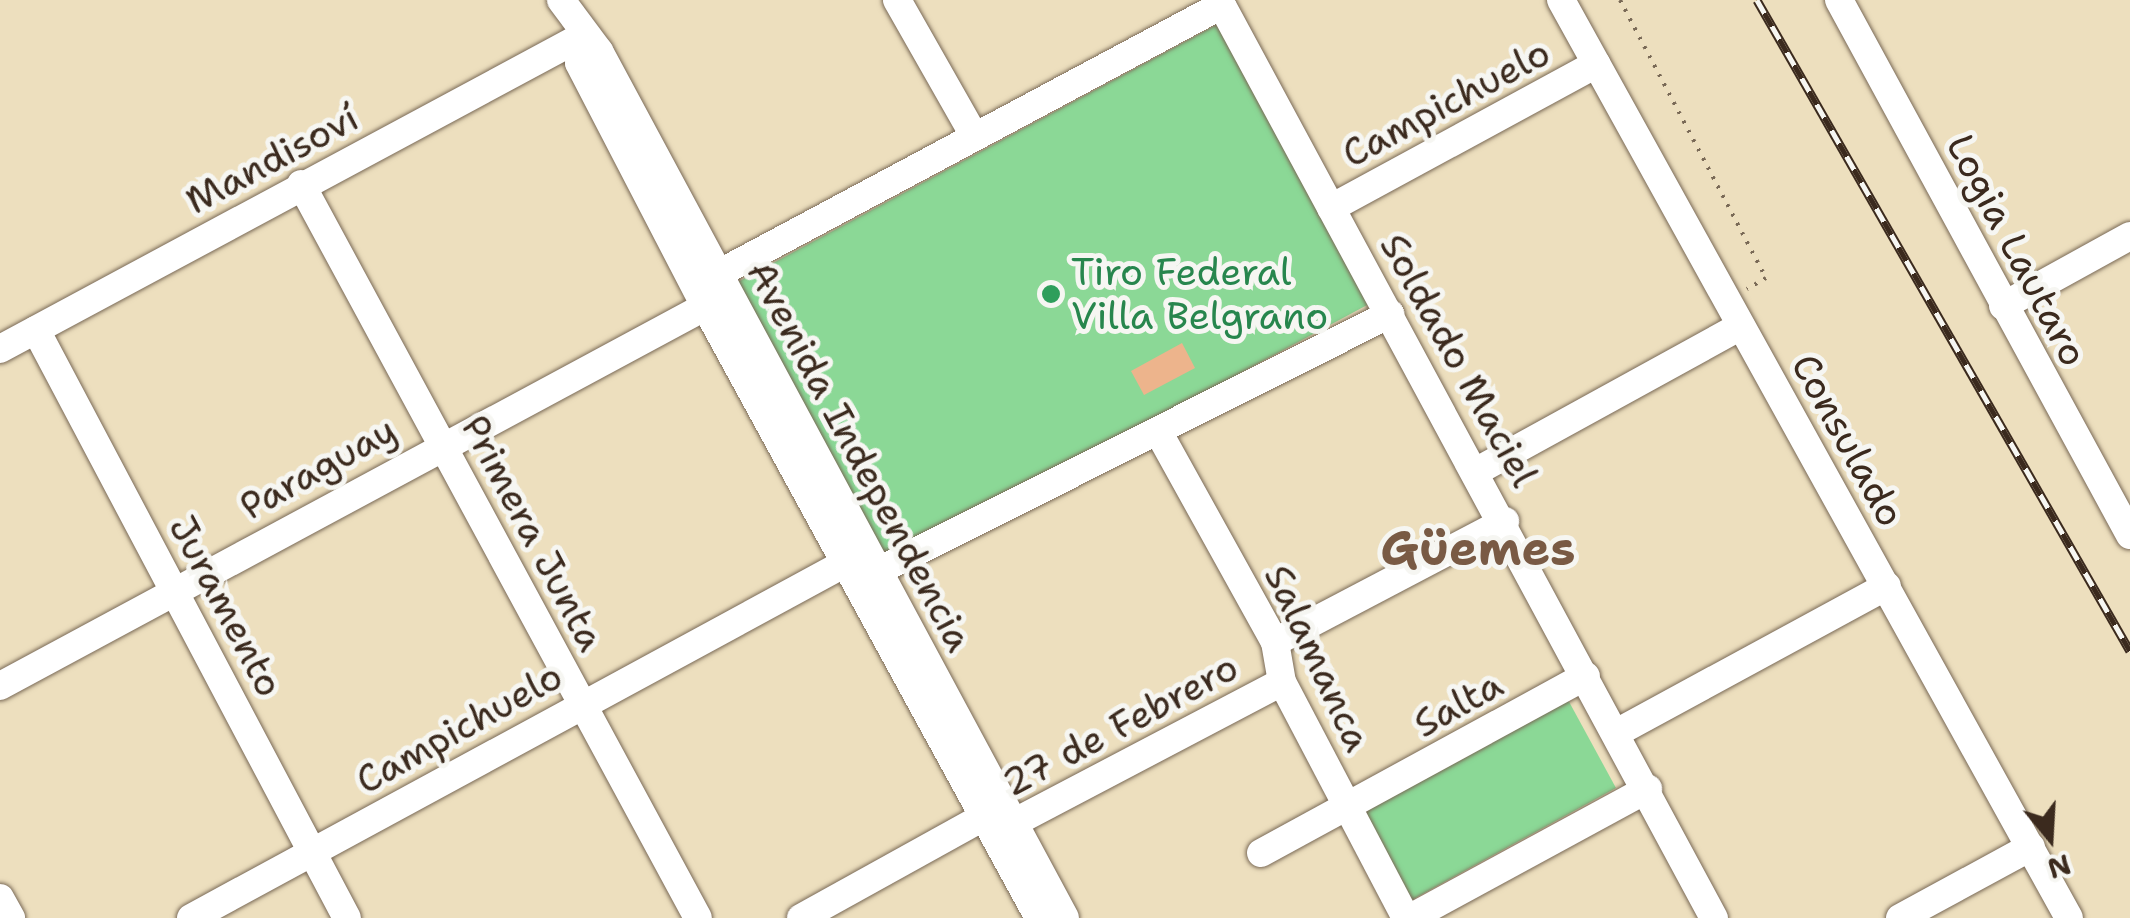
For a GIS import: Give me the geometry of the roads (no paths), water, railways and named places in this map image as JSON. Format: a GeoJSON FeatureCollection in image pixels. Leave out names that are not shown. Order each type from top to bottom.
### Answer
{"type":"FeatureCollection","features":[{"type":"Feature","properties":{"kind":"street","name":"Avenida Independencia"},"geometry":{"type":"LineString","coordinates":[[561,0],[581,38],[599,51],[712,290],[999,819],[1040,918]]}},
{"type":"Feature","properties":{"kind":"street"},"geometry":{"type":"LineString","coordinates":[[897,0],[972,134]]}},
{"type":"Feature","properties":{"kind":"street","name":"Consulado"},"geometry":{"type":"LineString","coordinates":[[1561,0],[2069,918]]}},
{"type":"Feature","properties":{"kind":"street","name":"Logia Lautaro"},"geometry":{"type":"LineString","coordinates":[[1839,0],[2128,526]]}},
{"type":"Feature","properties":{"kind":"street","name":"Paraguay"},"geometry":{"type":"LineString","coordinates":[[0,686],[441,444],[712,290],[972,134],[1220,2]]}},
{"type":"Feature","properties":{"kind":"street","name":"Soldado Maciel"},"geometry":{"type":"LineString","coordinates":[[1220,2],[1505,520],[1714,918]]}},
{"type":"Feature","properties":{"kind":"street","name":"Mandisoví"},"geometry":{"type":"LineString","coordinates":[[0,350],[301,184],[581,38]]}},
{"type":"Feature","properties":{"kind":"street","name":"Campichuelo"},"geometry":{"type":"LineString","coordinates":[[1331,208],[1596,64]]}},
{"type":"Feature","properties":{"kind":"street","name":"Primera Junta"},"geometry":{"type":"LineString","coordinates":[[301,184],[698,918]]}},
{"type":"Feature","properties":{"kind":"street"},"geometry":{"type":"LineString","coordinates":[[2004,306],[2130,236]]}},
{"type":"Feature","properties":{"kind":"street","name":"Campichuelo"},"geometry":{"type":"LineString","coordinates":[[191,918],[582,703],[864,566],[1159,433],[1390,314]]}},
{"type":"Feature","properties":{"kind":"street"},"geometry":{"type":"LineString","coordinates":[[1477,471],[1740,326]]}},
{"type":"Feature","properties":{"kind":"street","name":"Juramento"},"geometry":{"type":"LineString","coordinates":[[36,330],[347,918]]}},
{"type":"Feature","properties":{"kind":"street","name":"Salamanca"},"geometry":{"type":"LineString","coordinates":[[1159,433],[1275,642],[1282,682],[1408,918]]}},
{"type":"Feature","properties":{"kind":"street","name":"27 de Febrero"},"geometry":{"type":"LineString","coordinates":[[1275,642],[1505,520]]}},
{"type":"Feature","properties":{"kind":"street"},"geometry":{"type":"LineString","coordinates":[[1618,732],[1887,586]]}},
{"type":"Feature","properties":{"kind":"street","name":"Salta"},"geometry":{"type":"LineString","coordinates":[[1261,853],[1586,676]]}},
{"type":"Feature","properties":{"kind":"street","name":"27 de Febrero"},"geometry":{"type":"LineString","coordinates":[[801,918],[1282,682]]}},
{"type":"Feature","properties":{"kind":"street"},"geometry":{"type":"LineString","coordinates":[[1408,918],[1648,789]]}},
{"type":"Feature","properties":{"kind":"street","name":"Avenida Independencia"},"geometry":{"type":"LineString","coordinates":[[999,819],[1066,918]]}},
{"type":"Feature","properties":{"kind":"street"},"geometry":{"type":"LineString","coordinates":[[1900,918],[2030,847]]}},
{"type":"Feature","properties":{"kind":"street"},"geometry":{"type":"LineString","coordinates":[[0,898],[11,918]]}},
{"type":"Feature","properties":{"kind":"railway"},"geometry":{"type":"LineString","coordinates":[[1757,0],[2130,651]]}},
{"type":"Feature","properties":{"kind":"place","name":"Tiro Federal Villa Belgrano"},"geometry":{"type":"Point","coordinates":[1051,294]}},
{"type":"Feature","properties":{"kind":"district","name":"Güemes"},"geometry":{"type":"Point","coordinates":[1478,549]}}]}
